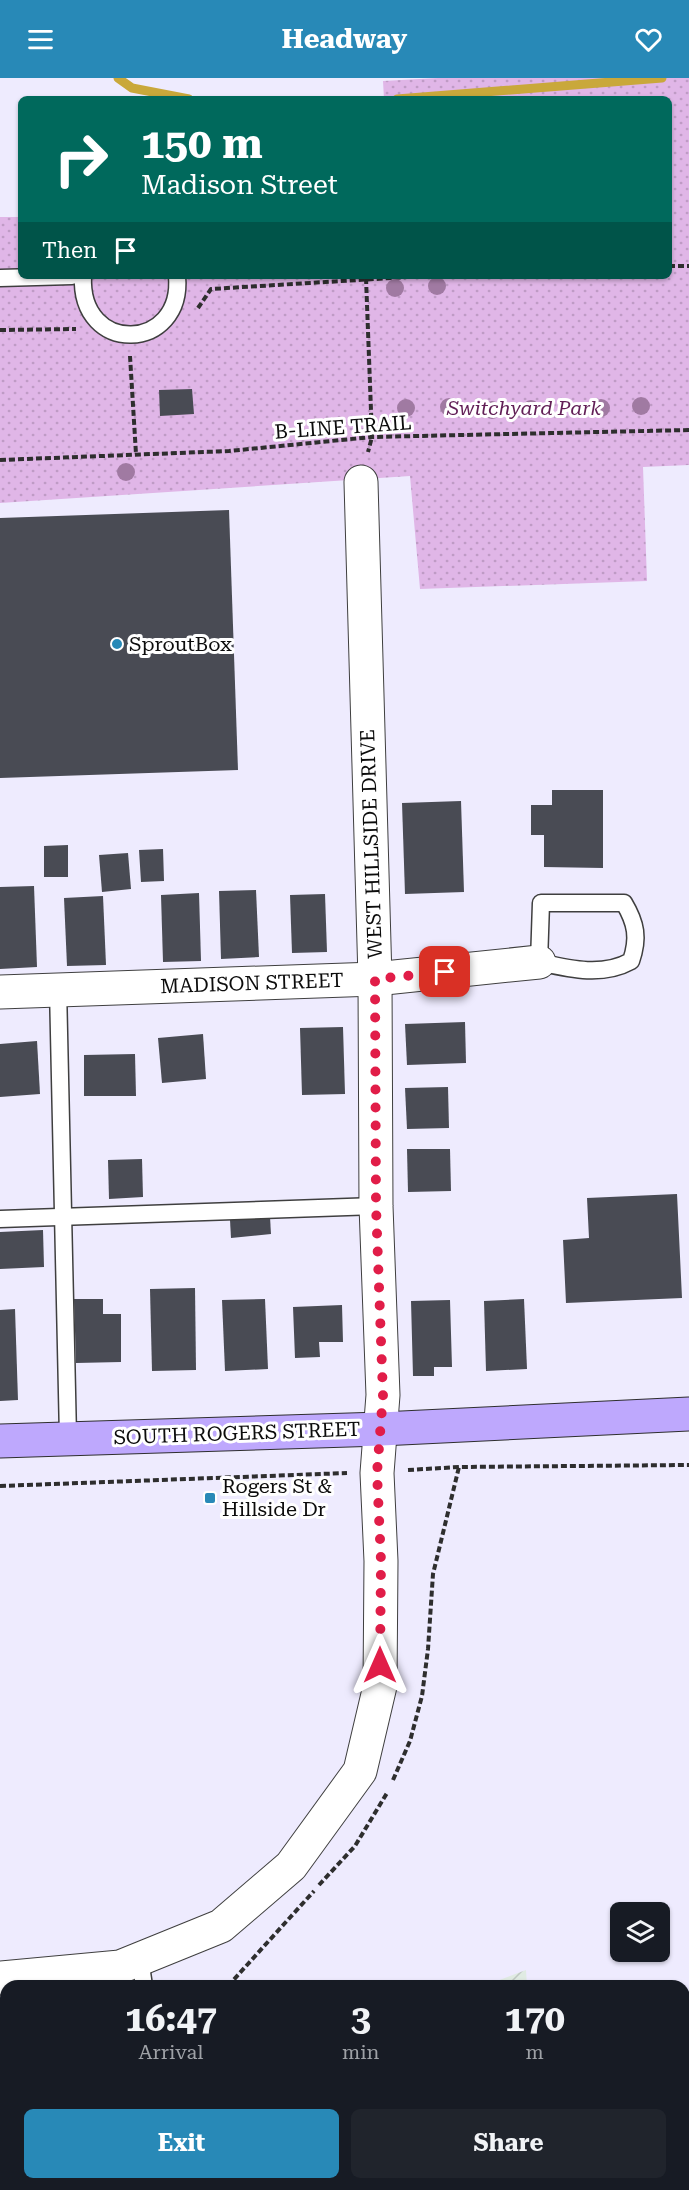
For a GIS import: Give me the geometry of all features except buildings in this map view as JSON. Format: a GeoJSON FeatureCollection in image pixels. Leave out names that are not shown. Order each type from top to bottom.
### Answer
{"type":"FeatureCollection","features":[{"type":"Feature","properties":{"kind":"street","name":"WEST HILLSIDE DRIVE"},"geometry":{"type":"LineString","coordinates":[[0,1978],[120,1967],[142,1972],[221,1926],[291,1866],[360,1771],[380,1686],[381,1561],[377,1473],[383,1395],[376,1206],[375,979],[361,482]]}},
{"type":"Feature","properties":{"kind":"street","name":"MADISON STREET"},"geometry":{"type":"LineString","coordinates":[[0,992],[58,988],[375,979],[538,962]]}},
{"type":"Feature","properties":{"kind":"street","name":"SOUTH ROGERS STREET"},"geometry":{"type":"LineString","coordinates":[[0,1441],[68,1437],[381,1429],[689,1413]]}},
{"type":"Feature","properties":{"kind":"lane"},"geometry":{"type":"LineString","coordinates":[[0,278],[18,278]]}},
{"type":"Feature","properties":{"kind":"lane"},"geometry":{"type":"LineString","coordinates":[[83,279],[84,300],[95,320],[108,330],[123,335],[139,334],[153,329],[166,319],[174,306],[179,290],[177,279]]}},
{"type":"Feature","properties":{"kind":"lane"},"geometry":{"type":"LineString","coordinates":[[541,903],[624,903],[633,919],[637,942],[631,961],[615,969],[576,970],[538,962],[541,903]]}},
{"type":"Feature","properties":{"kind":"lane"},"geometry":{"type":"LineString","coordinates":[[58,988],[68,1437]]}},
{"type":"Feature","properties":{"kind":"lane"},"geometry":{"type":"LineString","coordinates":[[0,1220],[376,1206]]}},
{"type":"Feature","properties":{"kind":"path"},"geometry":{"type":"LineString","coordinates":[[672,266],[689,266]]}},
{"type":"Feature","properties":{"kind":"path"},"geometry":{"type":"LineString","coordinates":[[193,316],[211,289],[352,279]]}},
{"type":"Feature","properties":{"kind":"path"},"geometry":{"type":"LineString","coordinates":[[366,279],[372,436]]}},
{"type":"Feature","properties":{"kind":"path"},"geometry":{"type":"LineString","coordinates":[[0,330],[80,329]]}},
{"type":"Feature","properties":{"kind":"path"},"geometry":{"type":"LineString","coordinates":[[120,352],[139,351]]}},
{"type":"Feature","properties":{"kind":"path"},"geometry":{"type":"LineString","coordinates":[[130,352],[136,454]]}},
{"type":"Feature","properties":{"kind":"path","name":"B-LINE TRAIL"},"geometry":{"type":"LineString","coordinates":[[0,460],[230,452],[372,436],[689,430]]}},
{"type":"Feature","properties":{"kind":"shaded area"},"geometry":{"type":"Polygon","coordinates":[[[526,1970],[527,1980],[500,1980],[526,1970]]]}},
{"type":"Feature","properties":{"kind":"green space","name":"Switchyard Park"},"geometry":{"type":"Polygon","coordinates":[[[438,78],[689,78],[689,465],[643,467],[647,581],[420,589],[410,476],[0,503],[0,217],[18,217],[18,279],[672,279],[672,96],[384,96],[383,81],[438,78]]]}},
{"type":"Feature","properties":{"kind":"waterway"},"geometry":{"type":"LineString","coordinates":[[118,78],[132,88],[173,96]]}},
{"type":"Feature","properties":{"kind":"waterway"},"geometry":{"type":"LineString","coordinates":[[435,96],[662,78]]}},
{"type":"Feature","properties":{"kind":"place","name":"SproutBox"},"geometry":{"type":"Point","coordinates":[117,644]}},
{"type":"Feature","properties":{"kind":"place","name":"Rogers St & Hillside Dr"},"geometry":{"type":"Point","coordinates":[210,1498]}},
{"type":"Feature","properties":{"kind":"route"},"geometry":{"type":"LineString","coordinates":[[380,1665],[381,1561],[377,1473],[383,1395],[376,1206],[375,979],[445,972]]}}]}
